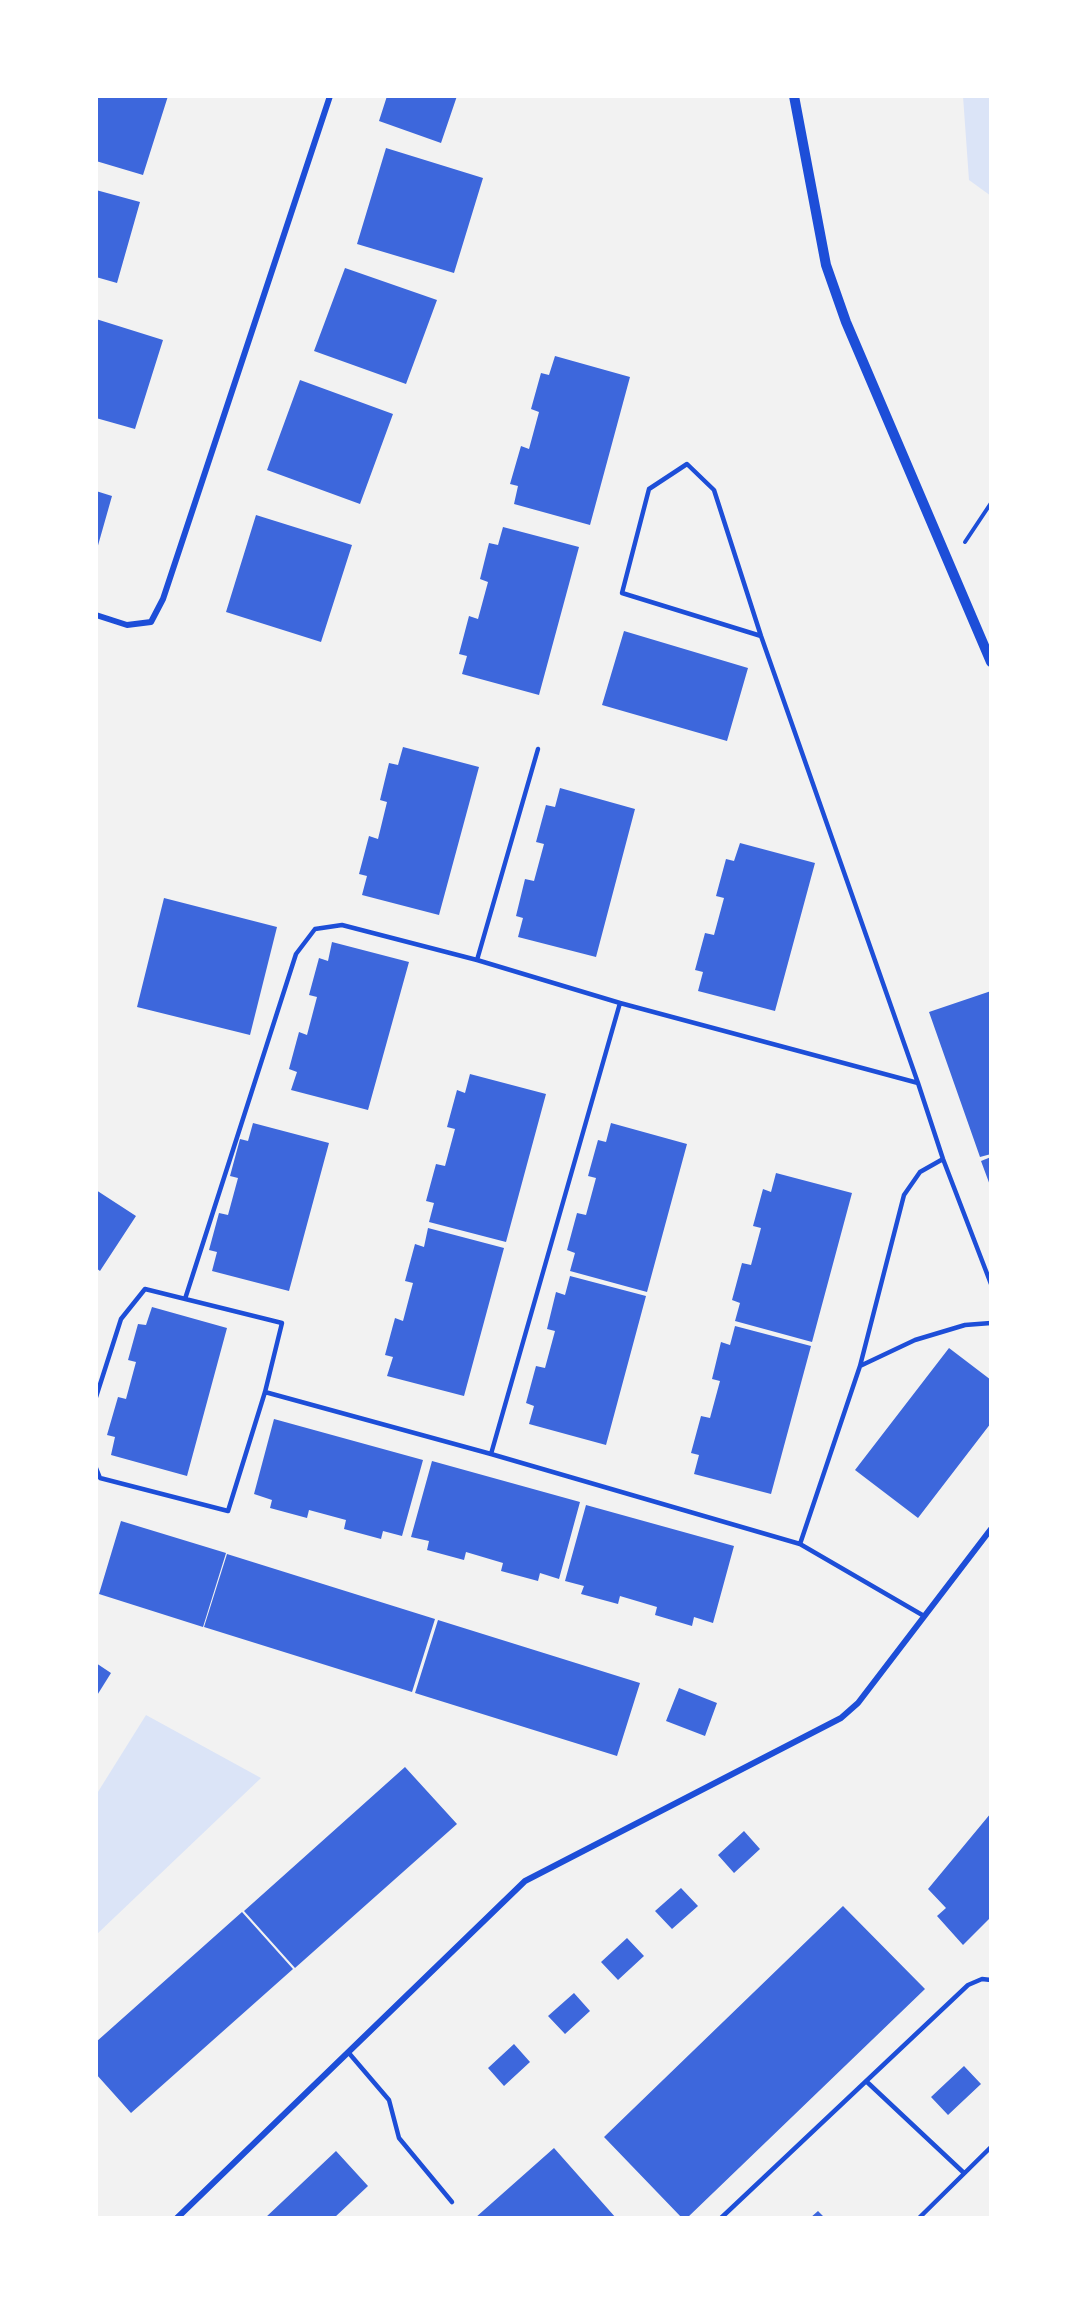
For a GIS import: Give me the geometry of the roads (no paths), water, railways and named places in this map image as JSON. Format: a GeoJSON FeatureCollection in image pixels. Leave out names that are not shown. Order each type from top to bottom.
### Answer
{"type":"FeatureCollection","features":[{"type":"Feature","properties":{"kind":"street"},"geometry":{"type":"LineString","coordinates":[[96,615],[127,625],[151,622],[162,599],[330,96]]}},
{"type":"Feature","properties":{"kind":"street"},"geometry":{"type":"LineString","coordinates":[[794,96],[826,265],[846,322],[991,662]]}},
{"type":"Feature","properties":{"kind":"street"},"geometry":{"type":"LineString","coordinates":[[177,2218],[525,1881],[841,1718],[858,1703],[991,1529]]}},
{"type":"Feature","properties":{"kind":"lane"},"geometry":{"type":"LineString","coordinates":[[761,636],[622,593],[649,489],[687,464],[714,490],[761,636],[943,1159],[991,1284]]}},
{"type":"Feature","properties":{"kind":"lane"},"geometry":{"type":"LineString","coordinates":[[477,960],[538,749]]}},
{"type":"Feature","properties":{"kind":"lane"},"geometry":{"type":"LineString","coordinates":[[185,1299],[296,954],[315,929],[342,925],[477,960],[620,1003],[918,1083]]}},
{"type":"Feature","properties":{"kind":"lane"},"geometry":{"type":"LineString","coordinates":[[491,1454],[620,1003]]}},
{"type":"Feature","properties":{"kind":"lane"},"geometry":{"type":"LineString","coordinates":[[800,1544],[860,1366],[904,1195],[920,1172],[943,1159]]}},
{"type":"Feature","properties":{"kind":"lane"},"geometry":{"type":"LineString","coordinates":[[96,1397],[121,1319],[145,1289],[282,1323],[265,1392],[228,1511],[99,1478],[96,1468]]}},
{"type":"Feature","properties":{"kind":"lane"},"geometry":{"type":"LineString","coordinates":[[860,1366],[915,1340],[965,1325],[991,1323]]}},
{"type":"Feature","properties":{"kind":"lane"},"geometry":{"type":"LineString","coordinates":[[265,1392],[491,1454],[800,1544],[924,1616]]}},
{"type":"Feature","properties":{"kind":"lane"},"geometry":{"type":"LineString","coordinates":[[721,2218],[968,1984],[982,1979],[991,1980]]}},
{"type":"Feature","properties":{"kind":"lane"},"geometry":{"type":"LineString","coordinates":[[348,2052],[389,2100],[399,2138],[452,2202]]}},
{"type":"Feature","properties":{"kind":"lane"},"geometry":{"type":"LineString","coordinates":[[866,2081],[964,2174]]}},
{"type":"Feature","properties":{"kind":"lane"},"geometry":{"type":"LineString","coordinates":[[919,2218],[991,2147]]}}]}
